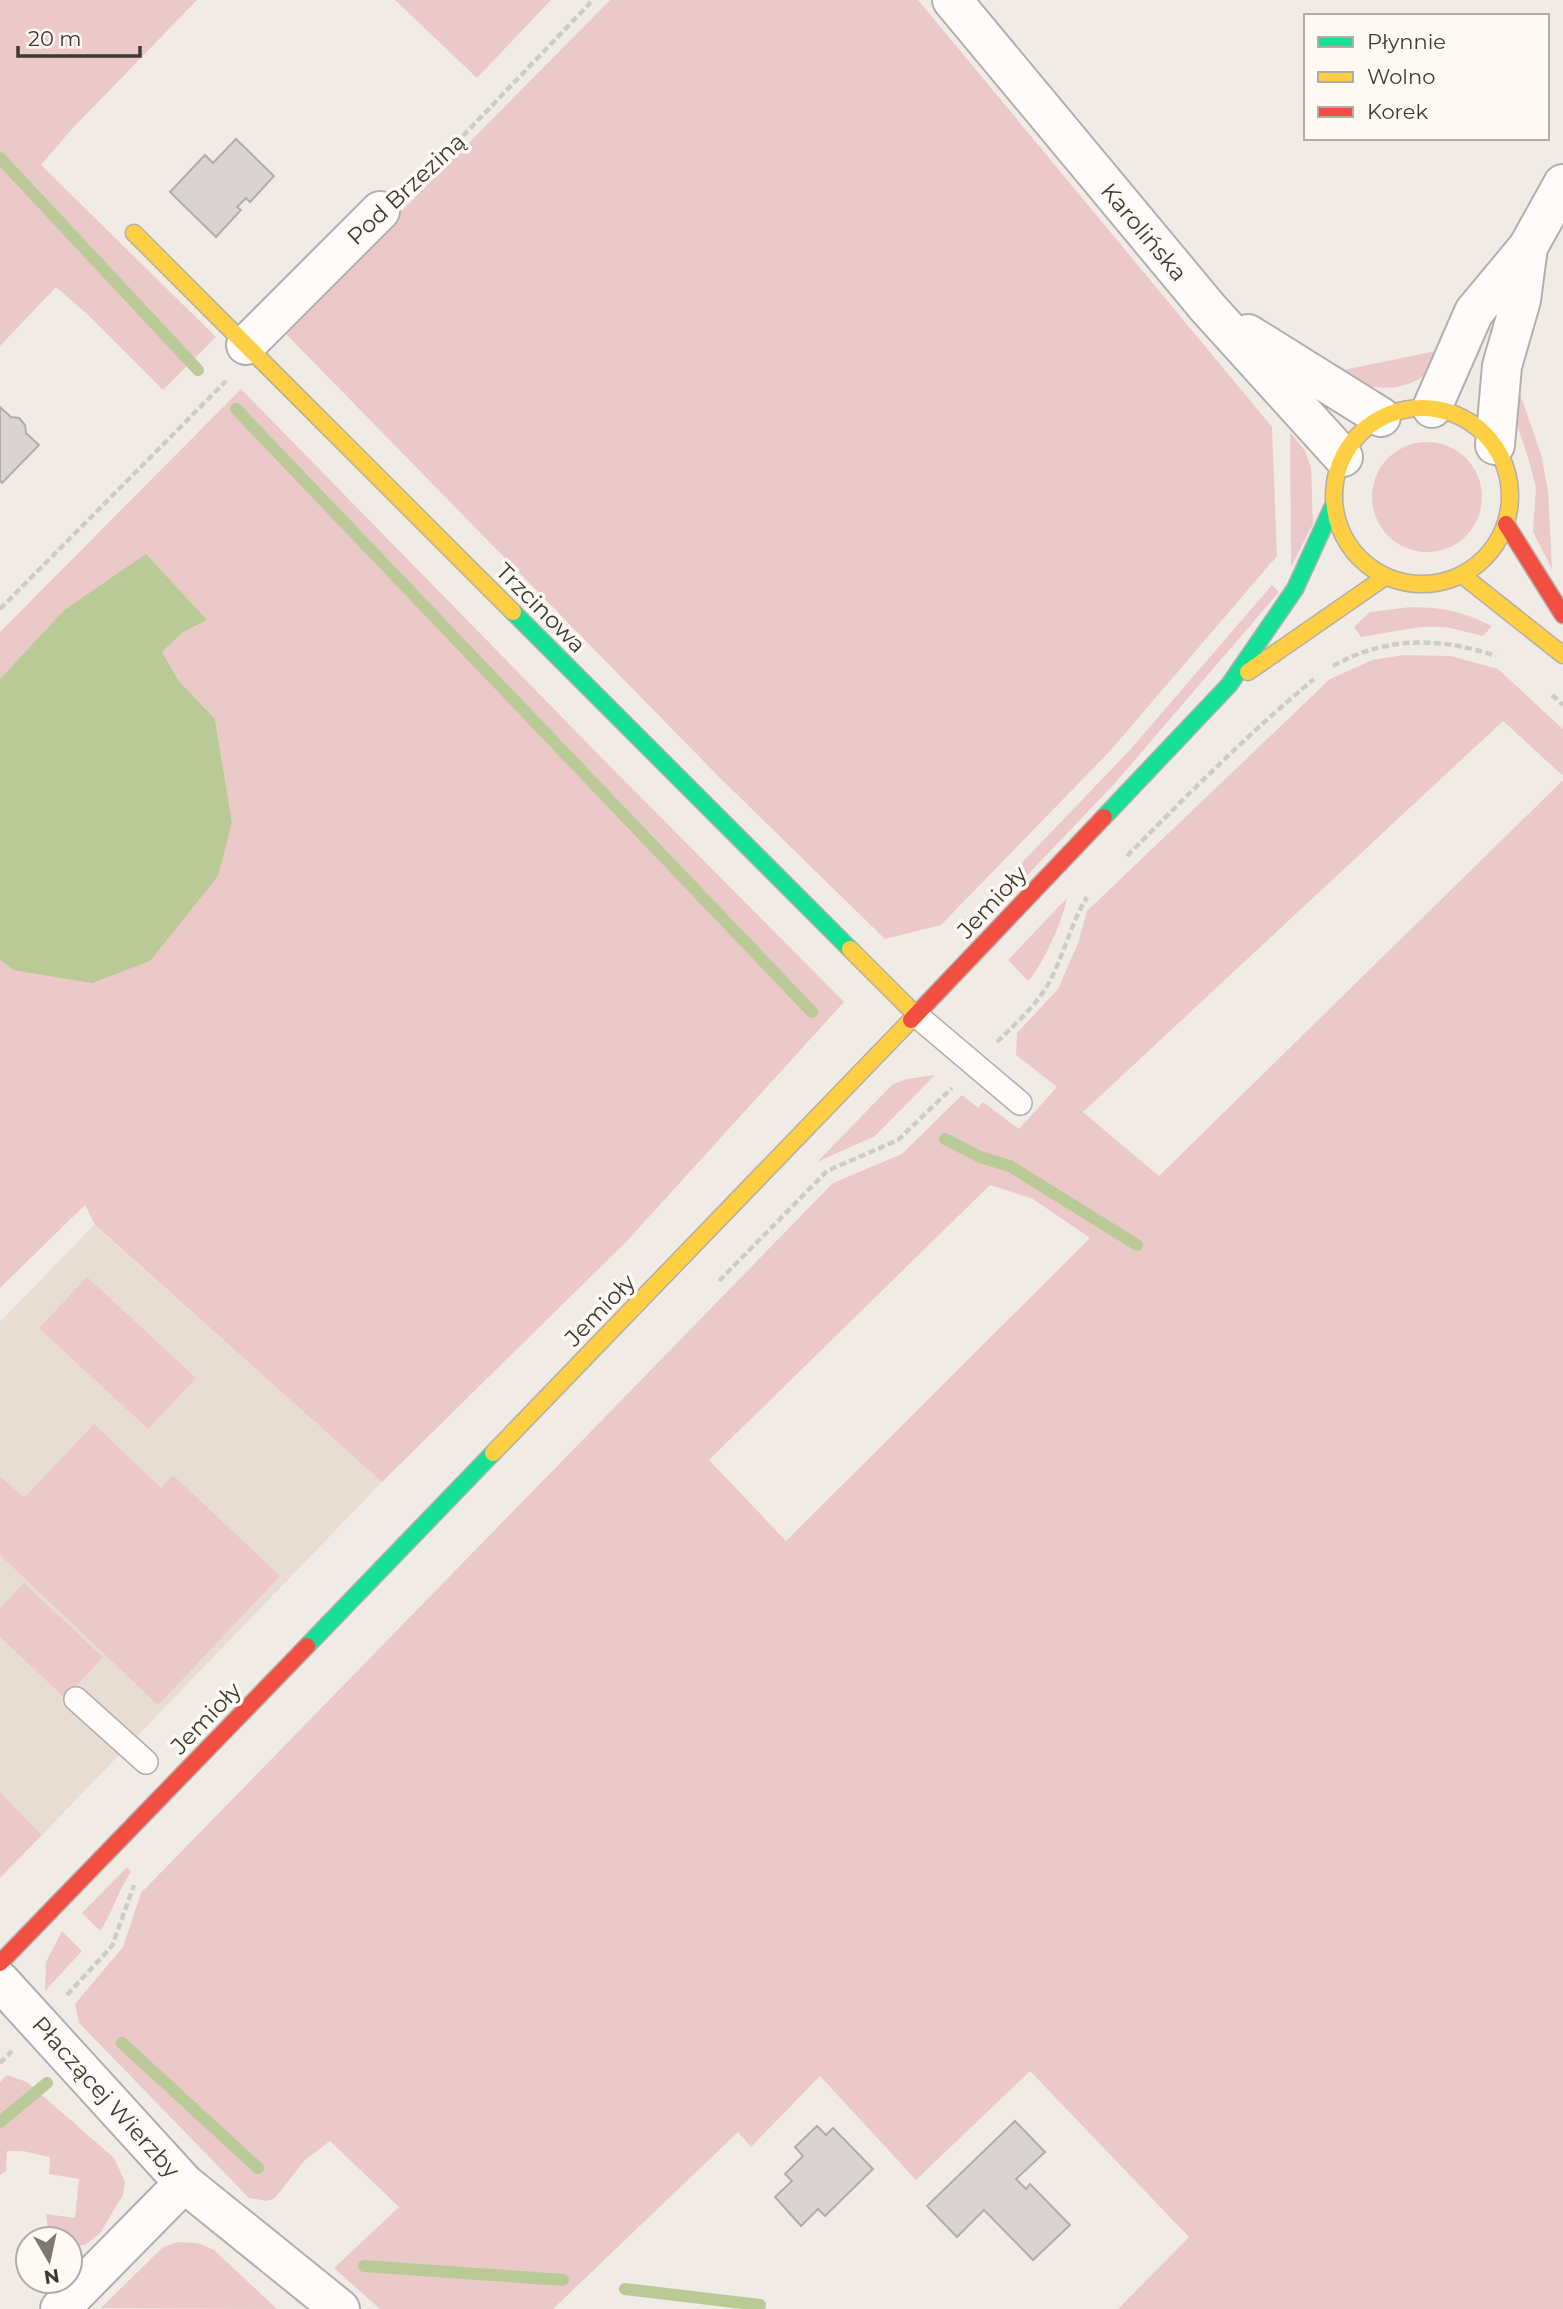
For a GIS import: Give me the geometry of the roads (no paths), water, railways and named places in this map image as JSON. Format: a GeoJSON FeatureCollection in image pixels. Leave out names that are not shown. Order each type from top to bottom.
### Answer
{"type":"FeatureCollection","features":[{"type":"Feature","properties":{"kind":"street","name":"Karolińska"},"geometry":{"type":"LineString","coordinates":[[952,0],[1208,308],[1343,457]]}},
{"type":"Feature","properties":{"kind":"street"},"geometry":{"type":"LineString","coordinates":[[1432,408],[1474,312],[1528,247],[1563,184]]}},
{"type":"Feature","properties":{"kind":"street","name":"Pod Brzeziną"},"geometry":{"type":"LineString","coordinates":[[249,349],[380,211]]}},
{"type":"Feature","properties":{"kind":"street","name":"Trzcinowa"},"geometry":{"type":"LineString","coordinates":[[134,233],[916,1015]]}},
{"type":"Feature","properties":{"kind":"street"},"geometry":{"type":"LineString","coordinates":[[1495,445],[1502,366],[1521,300],[1528,247]]}},
{"type":"Feature","properties":{"kind":"street"},"geometry":{"type":"LineString","coordinates":[[1208,308],[1381,417]]}},
{"type":"Feature","properties":{"kind":"street"},"geometry":{"type":"LineString","coordinates":[[1432,408],[1455,411],[1475,424],[1495,445],[1507,470],[1511,497],[1506,524],[1493,549],[1462,575],[1446,582],[1415,585],[1385,577],[1360,560],[1342,536],[1333,506],[1335,475],[1347,447],[1368,425],[1381,417],[1432,408]]}},
{"type":"Feature","properties":{"kind":"street","name":"Jemioły"},"geometry":{"type":"LineString","coordinates":[[0,1964],[916,1015],[1229,685],[1295,589],[1333,506]]}},
{"type":"Feature","properties":{"kind":"street"},"geometry":{"type":"LineString","coordinates":[[1506,524],[1563,615]]}},
{"type":"Feature","properties":{"kind":"street"},"geometry":{"type":"LineString","coordinates":[[1462,575],[1563,655]]}},
{"type":"Feature","properties":{"kind":"street","name":"Jemioły"},"geometry":{"type":"LineString","coordinates":[[1229,685],[1385,577]]}},
{"type":"Feature","properties":{"kind":"street","name":"Płaczącej Wierzby"},"geometry":{"type":"LineString","coordinates":[[0,1981],[184,2183],[340,2309]]}},
{"type":"Feature","properties":{"kind":"street","name":"Płaczącej Wierzby"},"geometry":{"type":"LineString","coordinates":[[60,2309],[184,2183]]}},
{"type":"Feature","properties":{"kind":"lane"},"geometry":{"type":"LineString","coordinates":[[916,1015],[1020,1103]]}},
{"type":"Feature","properties":{"kind":"lane"},"geometry":{"type":"LineString","coordinates":[[76,1699],[146,1762]]}},
{"type":"Feature","properties":{"kind":"waterway"},"geometry":{"type":"LineString","coordinates":[[0,158],[198,370]]}},
{"type":"Feature","properties":{"kind":"waterway"},"geometry":{"type":"LineString","coordinates":[[236,409],[812,1012]]}},
{"type":"Feature","properties":{"kind":"waterway"},"geometry":{"type":"LineString","coordinates":[[945,1139],[980,1157],[1010,1166],[1137,1245]]}},
{"type":"Feature","properties":{"kind":"waterway"},"geometry":{"type":"LineString","coordinates":[[122,2043],[258,2168]]}},
{"type":"Feature","properties":{"kind":"waterway"},"geometry":{"type":"LineString","coordinates":[[0,2122],[47,2083]]}},
{"type":"Feature","properties":{"kind":"waterway"},"geometry":{"type":"LineString","coordinates":[[364,2266],[563,2280]]}},
{"type":"Feature","properties":{"kind":"waterway"},"geometry":{"type":"LineString","coordinates":[[625,2289],[760,2305]]}}]}
